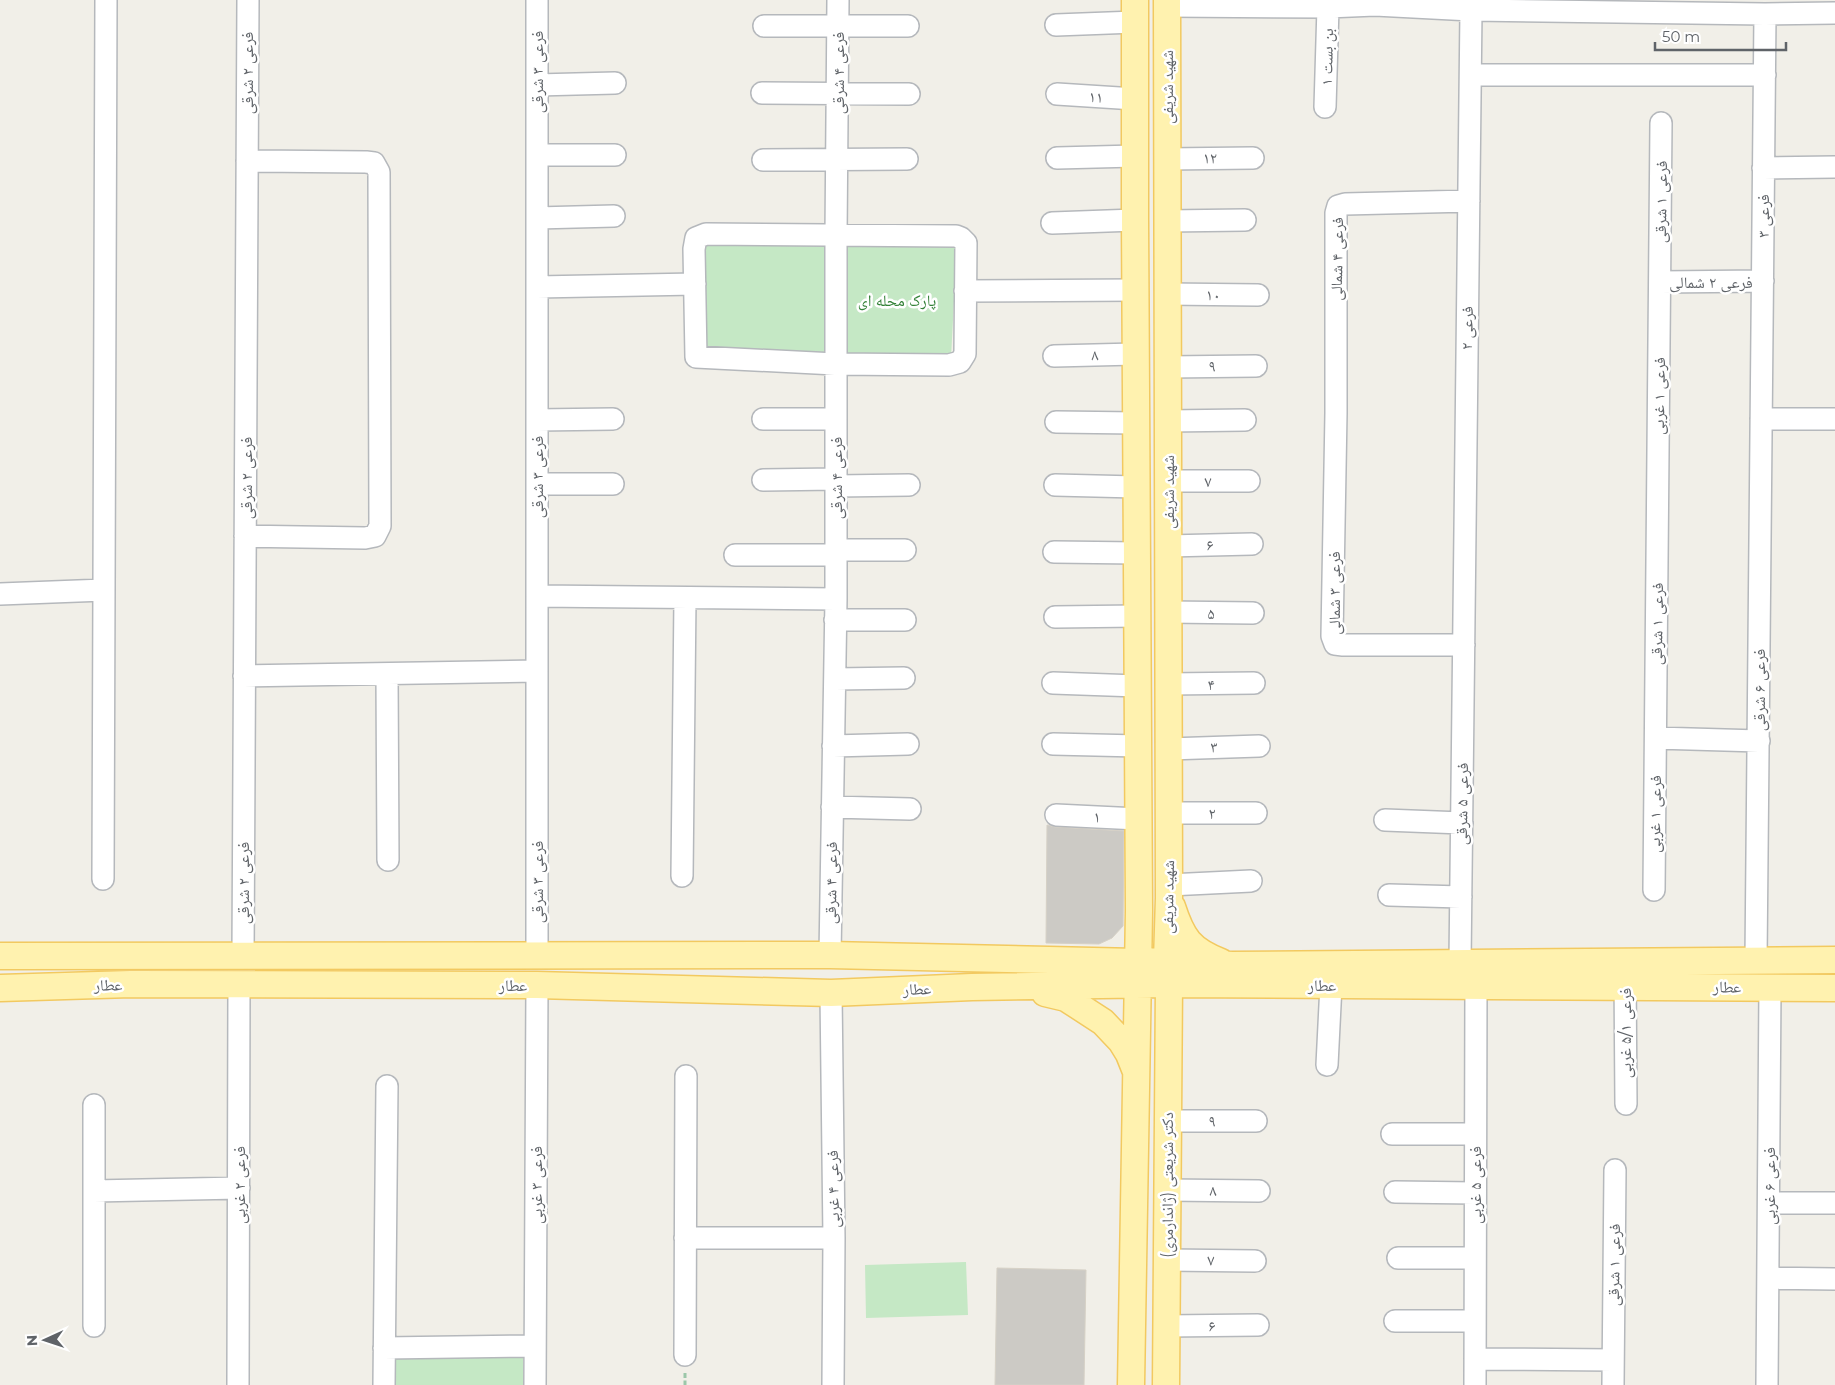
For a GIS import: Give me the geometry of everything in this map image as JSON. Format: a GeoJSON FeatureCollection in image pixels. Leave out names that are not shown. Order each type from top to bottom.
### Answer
{"type":"FeatureCollection","features":[{"type":"Feature","properties":{"kind":"main road","name":"شهید شریفی"},"geometry":{"type":"LineString","coordinates":[[1167,3],[1168,973]]}},
{"type":"Feature","properties":{"kind":"main road","name":"شهید شریفی"},"geometry":{"type":"LineString","coordinates":[[1135,11],[1134,220],[1139,912],[1137,974]]}},
{"type":"Feature","properties":{"kind":"main road"},"geometry":{"type":"LineString","coordinates":[[1135,247],[1167,248]]}},
{"type":"Feature","properties":{"kind":"main road"},"geometry":{"type":"LineString","coordinates":[[1169,891],[1179,929],[1191,945],[1233,975],[1190,998],[1178,1010],[1169,1037]]}},
{"type":"Feature","properties":{"kind":"main road"},"geometry":{"type":"LineString","coordinates":[[1104,960],[1126,937],[1139,912]]}},
{"type":"Feature","properties":{"kind":"main road"},"geometry":{"type":"LineString","coordinates":[[685,989],[687,955]]}},
{"type":"Feature","properties":{"kind":"main road","name":"عطار"},"geometry":{"type":"LineString","coordinates":[[0,956],[830,955],[1104,960],[1137,974]]}},
{"type":"Feature","properties":{"kind":"main road","name":"عطار"},"geometry":{"type":"LineString","coordinates":[[0,988],[131,984],[537,985],[830,993],[972,987],[1168,973],[1233,975],[1331,984],[1476,985],[1625,974],[1756,960],[1835,960]]}},
{"type":"Feature","properties":{"kind":"main road","name":"عطار"},"geometry":{"type":"LineString","coordinates":[[1233,975],[1460,963],[1625,974],[1770,987],[1835,988]]}},
{"type":"Feature","properties":{"kind":"main road","name":"دکتر شریعتی (ژاندارمری)"},"geometry":{"type":"LineString","coordinates":[[1166,1385],[1168,973]]}},
{"type":"Feature","properties":{"kind":"main road","name":"دکتر شریعتی (ژاندارمری)"},"geometry":{"type":"LineString","coordinates":[[1132,1385],[1137,974]]}},
{"type":"Feature","properties":{"kind":"main road"},"geometry":{"type":"LineString","coordinates":[[972,987],[1042,992],[1066,998],[1103,1022],[1121,1041],[1129,1054],[1137,1074]]}},
{"type":"Feature","properties":{"kind":"main road"},"geometry":{"type":"LineString","coordinates":[[1136,1139],[1168,1130]]}},
{"type":"Feature","properties":{"kind":"street"},"geometry":{"type":"LineString","coordinates":[[103,879],[106,0]]}},
{"type":"Feature","properties":{"kind":"street","name":"فرعی ۲ شرقی"},"geometry":{"type":"LineString","coordinates":[[243,956],[248,0]]}},
{"type":"Feature","properties":{"kind":"street","name":"فرعی ۳ شرقی"},"geometry":{"type":"LineString","coordinates":[[537,0],[537,955]]}},
{"type":"Feature","properties":{"kind":"street","name":"فرعی ۴ شرقی"},"geometry":{"type":"LineString","coordinates":[[830,955],[836,553],[838,0]]}},
{"type":"Feature","properties":{"kind":"street"},"geometry":{"type":"LineString","coordinates":[[1167,3],[1328,7],[1368,3],[1471,10],[1766,14],[1835,13]]}},
{"type":"Feature","properties":{"kind":"street","name":"بن بست ۱"},"geometry":{"type":"LineString","coordinates":[[1325,107],[1328,7]]}},
{"type":"Feature","properties":{"kind":"street","name":"فرعی ۲"},"geometry":{"type":"LineString","coordinates":[[1464,646],[1471,10]]}},
{"type":"Feature","properties":{"kind":"street"},"geometry":{"type":"LineString","coordinates":[[1056,25],[1135,11]]}},
{"type":"Feature","properties":{"kind":"street","name":"فرعی ۳"},"geometry":{"type":"LineString","coordinates":[[1761,419],[1766,14]]}},
{"type":"Feature","properties":{"kind":"street"},"geometry":{"type":"LineString","coordinates":[[764,26],[908,26]]}},
{"type":"Feature","properties":{"kind":"street"},"geometry":{"type":"LineString","coordinates":[[1470,75],[1765,74]]}},
{"type":"Feature","properties":{"kind":"street"},"geometry":{"type":"LineString","coordinates":[[537,85],[615,83]]}},
{"type":"Feature","properties":{"kind":"street"},"geometry":{"type":"LineString","coordinates":[[762,93],[909,94]]}},
{"type":"Feature","properties":{"kind":"street","name":"۱۱"},"geometry":{"type":"LineString","coordinates":[[1056,94],[1135,99]]}},
{"type":"Feature","properties":{"kind":"street","name":"فرعی ۱ شرقی"},"geometry":{"type":"LineString","coordinates":[[1660,282],[1661,123]]}},
{"type":"Feature","properties":{"kind":"street"},"geometry":{"type":"LineString","coordinates":[[537,155],[615,155]]}},
{"type":"Feature","properties":{"kind":"street"},"geometry":{"type":"LineString","coordinates":[[1057,158],[1135,156]]}},
{"type":"Feature","properties":{"kind":"street"},"geometry":{"type":"LineString","coordinates":[[763,160],[907,158]]}},
{"type":"Feature","properties":{"kind":"street","name":"۱۲"},"geometry":{"type":"LineString","coordinates":[[1167,159],[1253,158]]}},
{"type":"Feature","properties":{"kind":"street"},"geometry":{"type":"LineString","coordinates":[[245,536],[365,538],[375,536],[380,526],[379,172],[374,163],[366,162],[247,161]]}},
{"type":"Feature","properties":{"kind":"street"},"geometry":{"type":"LineString","coordinates":[[1763,168],[1835,167]]}},
{"type":"Feature","properties":{"kind":"street","name":"فرعی ۴ شمالی"},"geometry":{"type":"LineString","coordinates":[[1336,413],[1336,213],[1338,206],[1469,201]]}},
{"type":"Feature","properties":{"kind":"street"},"geometry":{"type":"LineString","coordinates":[[537,218],[614,216]]}},
{"type":"Feature","properties":{"kind":"street"},"geometry":{"type":"LineString","coordinates":[[1052,223],[1134,220]]}},
{"type":"Feature","properties":{"kind":"street"},"geometry":{"type":"LineString","coordinates":[[1167,221],[1245,220]]}},
{"type":"Feature","properties":{"kind":"street"},"geometry":{"type":"LineString","coordinates":[[706,234],[836,236],[956,236],[966,243],[965,354],[960,362],[950,365],[836,364],[696,357],[696,238],[706,234]]}},
{"type":"Feature","properties":{"kind":"street","name":"فرعی ۲ شمالی"},"geometry":{"type":"LineString","coordinates":[[1660,282],[1763,282]]}},
{"type":"Feature","properties":{"kind":"street","name":"فرعی ۱ غربی"},"geometry":{"type":"LineString","coordinates":[[1658,510],[1660,282]]}},
{"type":"Feature","properties":{"kind":"street"},"geometry":{"type":"LineString","coordinates":[[537,287],[695,284]]}},
{"type":"Feature","properties":{"kind":"street"},"geometry":{"type":"LineString","coordinates":[[965,291],[1135,290]]}},
{"type":"Feature","properties":{"kind":"street","name":"۱۰"},"geometry":{"type":"LineString","coordinates":[[1167,294],[1258,295]]}},
{"type":"Feature","properties":{"kind":"street","name":"۸"},"geometry":{"type":"LineString","coordinates":[[1054,356],[1136,354]]}},
{"type":"Feature","properties":{"kind":"street","name":"۹"},"geometry":{"type":"LineString","coordinates":[[1168,366],[1256,366]]}},
{"type":"Feature","properties":{"kind":"street","name":"فرعی ۳ شمالی"},"geometry":{"type":"LineString","coordinates":[[1336,413],[1332,636],[1334,644],[1464,646]]}},
{"type":"Feature","properties":{"kind":"street"},"geometry":{"type":"LineString","coordinates":[[537,420],[613,419]]}},
{"type":"Feature","properties":{"kind":"street"},"geometry":{"type":"LineString","coordinates":[[763,419],[836,419]]}},
{"type":"Feature","properties":{"kind":"street"},"geometry":{"type":"LineString","coordinates":[[1761,419],[1835,419]]}},
{"type":"Feature","properties":{"kind":"street","name":"فرعی ۶ شرقی"},"geometry":{"type":"LineString","coordinates":[[1756,960],[1761,419]]}},
{"type":"Feature","properties":{"kind":"street"},"geometry":{"type":"LineString","coordinates":[[1168,421],[1245,420]]}},
{"type":"Feature","properties":{"kind":"street"},"geometry":{"type":"LineString","coordinates":[[1056,422],[1136,423]]}},
{"type":"Feature","properties":{"kind":"street"},"geometry":{"type":"LineString","coordinates":[[764,480],[909,485]]}},
{"type":"Feature","properties":{"kind":"street","name":"۷"},"geometry":{"type":"LineString","coordinates":[[1168,481],[1249,481]]}},
{"type":"Feature","properties":{"kind":"street"},"geometry":{"type":"LineString","coordinates":[[537,484],[613,484]]}},
{"type":"Feature","properties":{"kind":"street"},"geometry":{"type":"LineString","coordinates":[[1055,485],[1136,486]]}},
{"type":"Feature","properties":{"kind":"street","name":"فرعی ۱ شرقی"},"geometry":{"type":"LineString","coordinates":[[1656,738],[1658,510]]}},
{"type":"Feature","properties":{"kind":"street","name":"۶"},"geometry":{"type":"LineString","coordinates":[[1168,546],[1252,544]]}},
{"type":"Feature","properties":{"kind":"street"},"geometry":{"type":"LineString","coordinates":[[735,555],[905,550]]}},
{"type":"Feature","properties":{"kind":"street"},"geometry":{"type":"LineString","coordinates":[[1054,552],[1136,553]]}},
{"type":"Feature","properties":{"kind":"street"},"geometry":{"type":"LineString","coordinates":[[0,594],[104,590]]}},
{"type":"Feature","properties":{"kind":"street"},"geometry":{"type":"LineString","coordinates":[[537,596],[685,598],[835,610],[905,620]]}},
{"type":"Feature","properties":{"kind":"street"},"geometry":{"type":"LineString","coordinates":[[682,876],[685,598]]}},
{"type":"Feature","properties":{"kind":"street","name":"۵"},"geometry":{"type":"LineString","coordinates":[[1168,612],[1253,613]]}},
{"type":"Feature","properties":{"kind":"street"},"geometry":{"type":"LineString","coordinates":[[1055,617],[1137,616]]}},
{"type":"Feature","properties":{"kind":"street","name":"فرعی ۵ شرقی"},"geometry":{"type":"LineString","coordinates":[[1460,963],[1464,646]]}},
{"type":"Feature","properties":{"kind":"street"},"geometry":{"type":"LineString","coordinates":[[244,676],[537,671]]}},
{"type":"Feature","properties":{"kind":"street"},"geometry":{"type":"LineString","coordinates":[[388,675],[388,860]]}},
{"type":"Feature","properties":{"kind":"street"},"geometry":{"type":"LineString","coordinates":[[834,679],[904,678]]}},
{"type":"Feature","properties":{"kind":"street","name":"۴"},"geometry":{"type":"LineString","coordinates":[[1168,684],[1254,683]]}},
{"type":"Feature","properties":{"kind":"street"},"geometry":{"type":"LineString","coordinates":[[1053,684],[1137,686]]}},
{"type":"Feature","properties":{"kind":"street"},"geometry":{"type":"LineString","coordinates":[[1656,738],[1759,741]]}},
{"type":"Feature","properties":{"kind":"street","name":"فرعی ۱ غربی"},"geometry":{"type":"LineString","coordinates":[[1654,890],[1656,738]]}},
{"type":"Feature","properties":{"kind":"street"},"geometry":{"type":"LineString","coordinates":[[833,746],[908,744]]}},
{"type":"Feature","properties":{"kind":"street"},"geometry":{"type":"LineString","coordinates":[[1053,744],[1138,746]]}},
{"type":"Feature","properties":{"kind":"street","name":"۳"},"geometry":{"type":"LineString","coordinates":[[1169,748],[1259,746]]}},
{"type":"Feature","properties":{"kind":"street"},"geometry":{"type":"LineString","coordinates":[[832,807],[910,809]]}},
{"type":"Feature","properties":{"kind":"street","name":"۲"},"geometry":{"type":"LineString","coordinates":[[1169,813],[1256,813]]}},
{"type":"Feature","properties":{"kind":"street","name":"۱"},"geometry":{"type":"LineString","coordinates":[[1056,815],[1138,819]]}},
{"type":"Feature","properties":{"kind":"street"},"geometry":{"type":"LineString","coordinates":[[1385,820],[1462,823]]}},
{"type":"Feature","properties":{"kind":"street"},"geometry":{"type":"LineString","coordinates":[[1169,891],[1251,882]]}},
{"type":"Feature","properties":{"kind":"street"},"geometry":{"type":"LineString","coordinates":[[1389,895],[1460,896]]}},
{"type":"Feature","properties":{"kind":"street","name":"فرعی ۵/۱ غربی"},"geometry":{"type":"LineString","coordinates":[[1625,974],[1626,1104]]}},
{"type":"Feature","properties":{"kind":"street"},"geometry":{"type":"LineString","coordinates":[[1327,1065],[1331,984]]}},
{"type":"Feature","properties":{"kind":"street","name":"فرعی ۲ غربی"},"geometry":{"type":"LineString","coordinates":[[238,1385],[239,985]]}},
{"type":"Feature","properties":{"kind":"street","name":"فرعی ۳ غربی"},"geometry":{"type":"LineString","coordinates":[[535,1385],[537,985]]}},
{"type":"Feature","properties":{"kind":"street","name":"فرعی ۵ غربی"},"geometry":{"type":"LineString","coordinates":[[1475,1385],[1476,985]]}},
{"type":"Feature","properties":{"kind":"street","name":"فرعی ۶ غربی"},"geometry":{"type":"LineString","coordinates":[[1768,1385],[1770,987]]}},
{"type":"Feature","properties":{"kind":"street","name":"فرعی ۴ غربی"},"geometry":{"type":"LineString","coordinates":[[830,993],[834,1238],[833,1385]]}},
{"type":"Feature","properties":{"kind":"street"},"geometry":{"type":"LineString","coordinates":[[685,1355],[686,1076]]}},
{"type":"Feature","properties":{"kind":"street"},"geometry":{"type":"LineString","coordinates":[[384,1385],[388,1086]]}},
{"type":"Feature","properties":{"kind":"street"},"geometry":{"type":"LineString","coordinates":[[94,1105],[94,1326]]}},
{"type":"Feature","properties":{"kind":"street","name":"۹"},"geometry":{"type":"LineString","coordinates":[[1168,1130],[1256,1121]]}},
{"type":"Feature","properties":{"kind":"street"},"geometry":{"type":"LineString","coordinates":[[1392,1134],[1475,1134]]}},
{"type":"Feature","properties":{"kind":"street","name":"فرعی ۱ شرقی"},"geometry":{"type":"LineString","coordinates":[[1613,1360],[1615,1170]]}},
{"type":"Feature","properties":{"kind":"street"},"geometry":{"type":"LineString","coordinates":[[94,1190],[239,1188]]}},
{"type":"Feature","properties":{"kind":"street","name":"۸"},"geometry":{"type":"LineString","coordinates":[[1167,1190],[1258,1191]]}},
{"type":"Feature","properties":{"kind":"street"},"geometry":{"type":"LineString","coordinates":[[1395,1192],[1475,1193]]}},
{"type":"Feature","properties":{"kind":"street"},"geometry":{"type":"LineString","coordinates":[[1769,1203],[1835,1203]]}},
{"type":"Feature","properties":{"kind":"street"},"geometry":{"type":"LineString","coordinates":[[686,1238],[834,1238]]}},
{"type":"Feature","properties":{"kind":"street"},"geometry":{"type":"LineString","coordinates":[[1398,1258],[1475,1258]]}},
{"type":"Feature","properties":{"kind":"street","name":"۷"},"geometry":{"type":"LineString","coordinates":[[1167,1260],[1255,1261]]}},
{"type":"Feature","properties":{"kind":"street"},"geometry":{"type":"LineString","coordinates":[[1769,1278],[1835,1279]]}},
{"type":"Feature","properties":{"kind":"street"},"geometry":{"type":"LineString","coordinates":[[1395,1321],[1475,1321]]}},
{"type":"Feature","properties":{"kind":"street","name":"۶"},"geometry":{"type":"LineString","coordinates":[[1166,1326],[1258,1325]]}},
{"type":"Feature","properties":{"kind":"street"},"geometry":{"type":"LineString","coordinates":[[384,1348],[536,1346]]}},
{"type":"Feature","properties":{"kind":"street"},"geometry":{"type":"LineString","coordinates":[[1475,1359],[1613,1360],[1612,1385]]}},
{"type":"Feature","properties":{"kind":"green space","name":"پارک محله ای"},"geometry":{"type":"Polygon","coordinates":[[[957,244],[951,358],[703,351],[703,245],[957,244]]]}},
{"type":"Feature","properties":{"kind":"green space"},"geometry":{"type":"Polygon","coordinates":[[[966,1262],[968,1315],[866,1318],[865,1265],[966,1262]]]}},
{"type":"Feature","properties":{"kind":"green space"},"geometry":{"type":"Polygon","coordinates":[[[391,1358],[523,1358],[523,1385],[391,1385],[391,1358]]]}},
{"type":"Feature","properties":{"kind":"building"},"geometry":{"type":"Polygon","coordinates":[[[1047,825],[1124,831],[1123,926],[1112,938],[1099,944],[1046,943],[1047,825]]]}},
{"type":"Feature","properties":{"kind":"building"},"geometry":{"type":"Polygon","coordinates":[[[997,1268],[1086,1270],[1084,1385],[995,1385],[997,1268]]]}}]}
